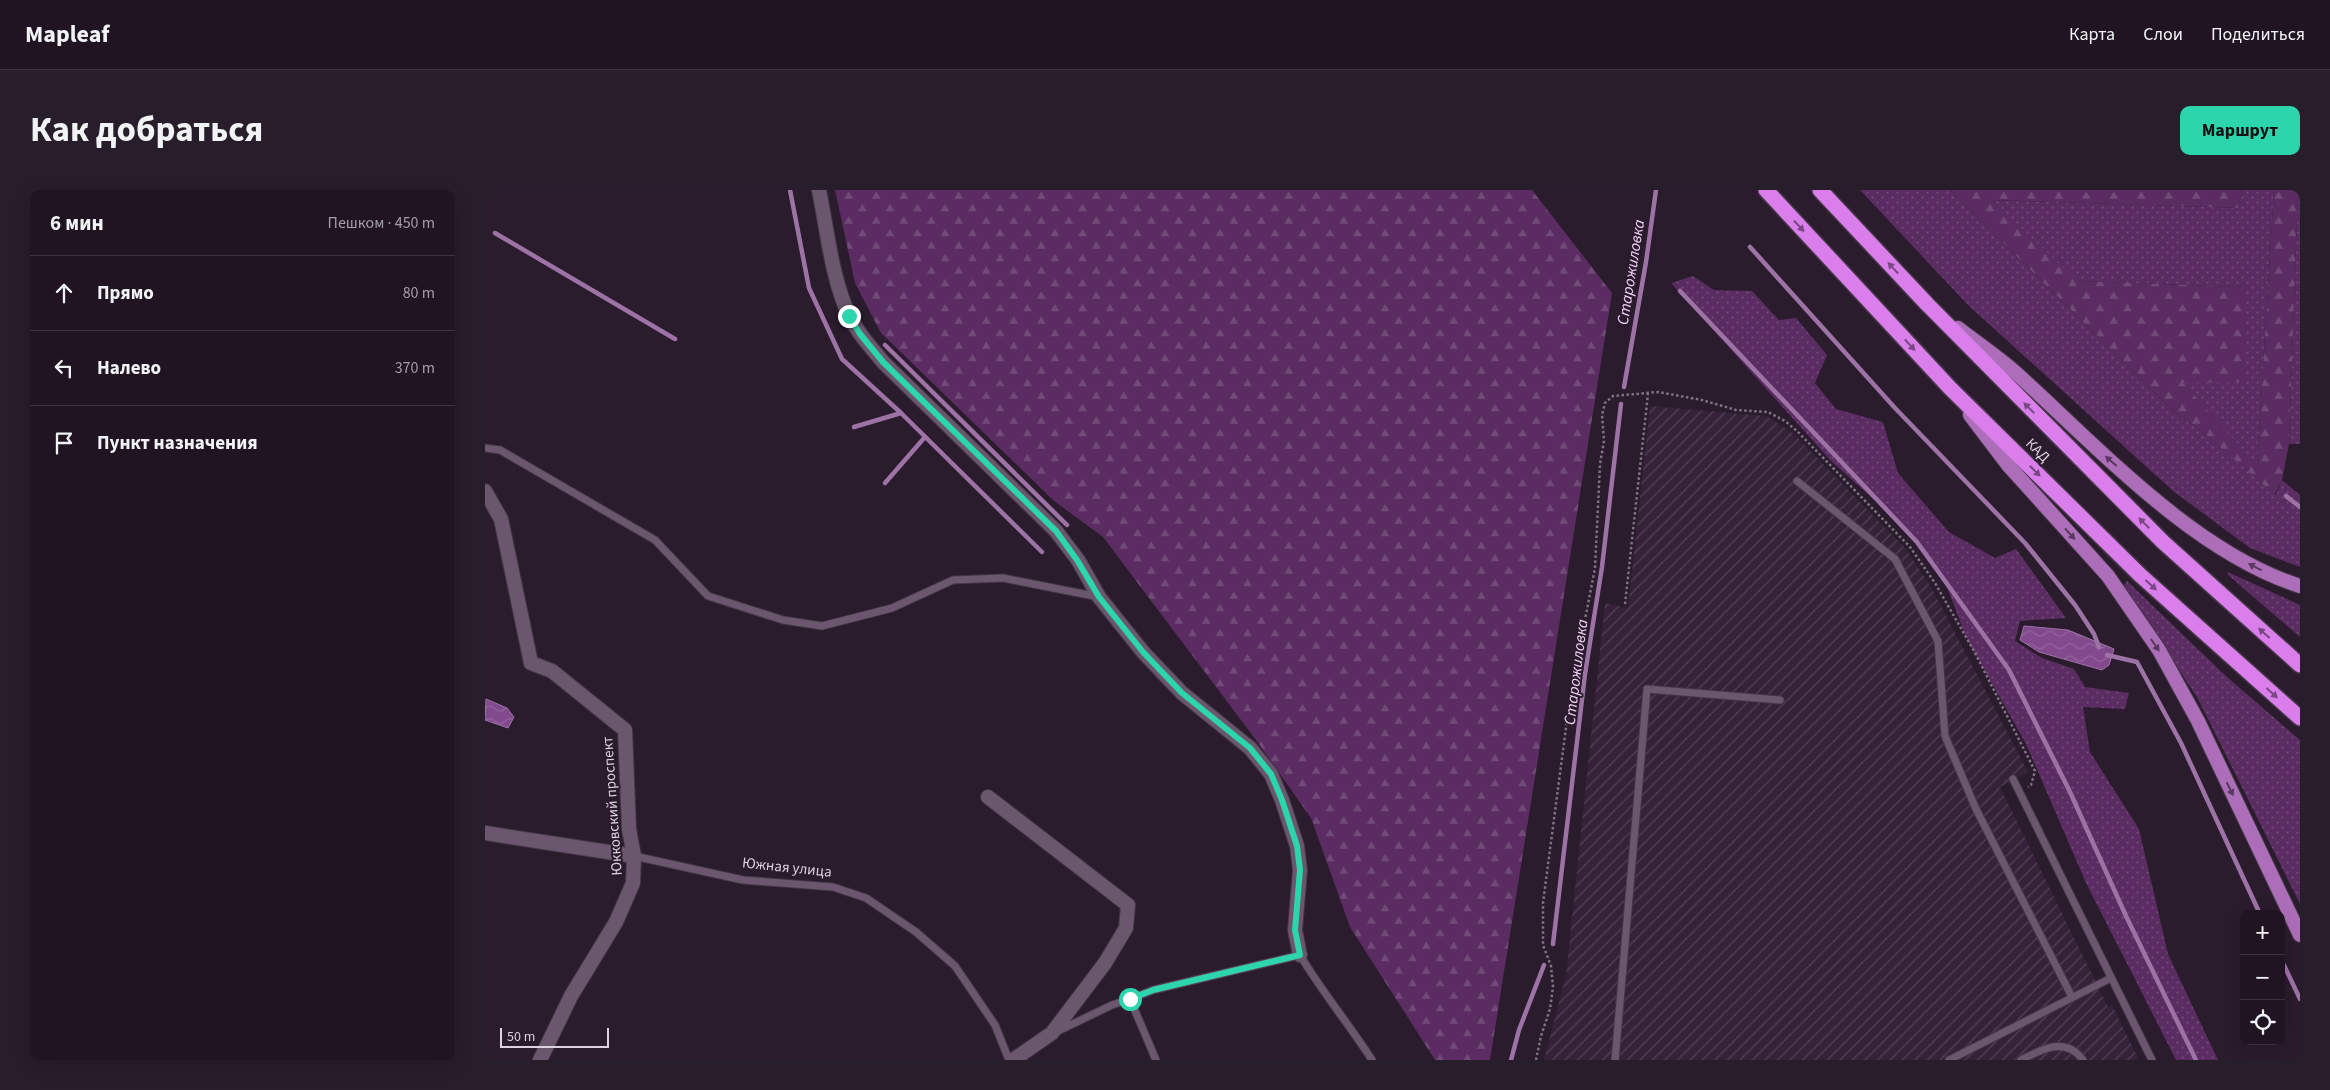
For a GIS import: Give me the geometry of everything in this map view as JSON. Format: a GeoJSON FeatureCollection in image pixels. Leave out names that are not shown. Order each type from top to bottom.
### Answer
{"type":"FeatureCollection","features":[{"type":"Feature","properties":{"kind":"highway","name":"КАД"},"geometry":{"type":"LineString","coordinates":[[1766,190],[1950,388],[2140,575],[2300,718]]}},
{"type":"Feature","properties":{"kind":"highway","name":"КАД"},"geometry":{"type":"LineString","coordinates":[[1820,190],[1927,304],[2163,542],[2300,665]]}},
{"type":"Feature","properties":{"kind":"main road"},"geometry":{"type":"LineString","coordinates":[[1927,304],[2013,370],[2081,435],[2165,508],[2232,555],[2281,580],[2300,586]]}},
{"type":"Feature","properties":{"kind":"main road"},"geometry":{"type":"LineString","coordinates":[[1950,388],[2008,465],[2108,576],[2159,650],[2197,721],[2300,935]]}},
{"type":"Feature","properties":{"kind":"street"},"geometry":{"type":"LineString","coordinates":[[819,190],[841,295],[849,316],[860,334],[883,362],[1056,531],[1077,560],[1099,597],[1143,652],[1207,714],[1250,748],[1271,774],[1282,800],[1297,846],[1300,870],[1295,930],[1300,955]]}},
{"type":"Feature","properties":{"kind":"street","name":"Юкковский проспект"},"geometry":{"type":"LineString","coordinates":[[485,491],[501,518],[531,663],[553,671],[625,730],[629,829],[634,856],[633,883],[616,922],[571,996],[540,1060]]}},
{"type":"Feature","properties":{"kind":"street"},"geometry":{"type":"LineString","coordinates":[[988,797],[1128,905],[1126,928],[1105,963],[1053,1033],[1011,1060]]}},
{"type":"Feature","properties":{"kind":"street","name":"Южная улица"},"geometry":{"type":"LineString","coordinates":[[485,833],[634,856]]}},
{"type":"Feature","properties":{"kind":"lane"},"geometry":{"type":"LineString","coordinates":[[485,448],[500,450],[655,540],[708,596],[783,620],[822,626],[892,608],[953,580],[1003,578],[1099,597]]}},
{"type":"Feature","properties":{"kind":"lane"},"geometry":{"type":"LineString","coordinates":[[1797,481],[1895,559],[1938,641],[1945,736],[1976,809],[2072,998]]}},
{"type":"Feature","properties":{"kind":"lane"},"geometry":{"type":"LineString","coordinates":[[1615,1060],[1647,689],[1780,700]]}},
{"type":"Feature","properties":{"kind":"lane"},"geometry":{"type":"LineString","coordinates":[[2013,779],[2152,1060]]}},
{"type":"Feature","properties":{"kind":"lane","name":"Южная улица"},"geometry":{"type":"LineString","coordinates":[[634,856],[743,880],[833,887],[866,898],[916,932],[955,966],[995,1025],[1011,1060]]}},
{"type":"Feature","properties":{"kind":"lane"},"geometry":{"type":"LineString","coordinates":[[1053,1033],[1112,1005],[1153,990],[1300,955],[1318,985],[1349,1025],[1372,1060]]}},
{"type":"Feature","properties":{"kind":"lane"},"geometry":{"type":"LineString","coordinates":[[1949,1060],[2111,978]]}},
{"type":"Feature","properties":{"kind":"lane"},"geometry":{"type":"LineString","coordinates":[[1130,999],[1156,1060]]}},
{"type":"Feature","properties":{"kind":"lane"},"geometry":{"type":"LineString","coordinates":[[2022,1060],[2046,1048],[2063,1045],[2069,1047],[2083,1060]]}},
{"type":"Feature","properties":{"kind":"path"},"geometry":{"type":"LineString","coordinates":[[1536,1060],[1541,1036],[1550,1009],[1553,987],[1551,966],[1543,945],[1543,903],[1570,697],[1595,568],[1600,464],[1604,441],[1602,415],[1605,403],[1613,396],[1658,392],[1702,400],[1736,410],[1768,412]]}},
{"type":"Feature","properties":{"kind":"path"},"geometry":{"type":"LineString","coordinates":[[1625,604],[1648,394]]}},
{"type":"Feature","properties":{"kind":"shaded area"},"geometry":{"type":"Polygon","coordinates":[[[1650,406],[1766,416],[1793,433],[1906,549],[1931,587],[2028,772],[2000,787],[2108,1007],[2112,1005],[2139,1060],[1544,1060],[1566,975],[1605,603],[1628,608],[1650,406]]]}},
{"type":"Feature","properties":{"kind":"green space"},"geometry":{"type":"Polygon","coordinates":[[[835,190],[1532,190],[1612,293],[1490,1060],[1435,1060],[1350,927],[1311,818],[1256,740],[1103,537],[1054,501],[881,333],[855,283],[835,190]]]}},
{"type":"Feature","properties":{"kind":"green space"},"geometry":{"type":"Polygon","coordinates":[[[1860,190],[1950,190],[2174,412],[2203,432],[2276,495],[2282,480],[2300,495],[2300,567],[2250,548],[2173,491],[1968,305],[1860,190]]]}},
{"type":"Feature","properties":{"kind":"green space"},"geometry":{"type":"Polygon","coordinates":[[[1950,190],[2242,190],[2238,208],[1992,200],[2077,281],[2244,287],[2245,382],[2183,383],[2257,465],[2274,190],[2298,190],[2289,444],[2282,480],[2275,495],[2203,432],[2174,412],[1950,190]]]}},
{"type":"Feature","properties":{"kind":"green space"},"geometry":{"type":"Polygon","coordinates":[[[2242,190],[2274,190],[2257,466],[2182,382],[2244,287],[2076,281],[1991,200],[2238,208],[2242,190]]]}},
{"type":"Feature","properties":{"kind":"green space"},"geometry":{"type":"Polygon","coordinates":[[[2298,190],[2300,190],[2300,444],[2289,444],[2298,190]]]}},
{"type":"Feature","properties":{"kind":"green space"},"geometry":{"type":"Polygon","coordinates":[[[1693,276],[1714,290],[1752,291],[1779,320],[1796,318],[1827,355],[1815,383],[1836,409],[1883,422],[1898,473],[1949,532],[1995,558],[2016,549],[2066,618],[2020,621],[2015,641],[2042,658],[2074,669],[2085,687],[2129,693],[2125,709],[2083,707],[2090,752],[2139,829],[2168,954],[2218,1060],[2176,1060],[2086,883],[2026,744],[1966,637],[1947,587],[1899,522],[1831,461],[1671,283],[1693,276]]]}},
{"type":"Feature","properties":{"kind":"green space"},"geometry":{"type":"Polygon","coordinates":[[[2228,572],[2300,605],[2300,637],[2228,575],[2228,572]]]}},
{"type":"Feature","properties":{"kind":"green space"},"geometry":{"type":"Polygon","coordinates":[[[2127,581],[2227,677],[2300,740],[2300,904],[2197,697],[2123,586],[2127,581]]]}},
{"type":"Feature","properties":{"kind":"water"},"geometry":{"type":"Polygon","coordinates":[[[2024,626],[2068,630],[2114,649],[2109,665],[2102,670],[2039,652],[2020,640],[2024,626]]]}},
{"type":"Feature","properties":{"kind":"water"},"geometry":{"type":"Polygon","coordinates":[[[486,699],[507,708],[514,717],[508,728],[485,720],[486,699]]]}},
{"type":"Feature","properties":{"kind":"waterway"},"geometry":{"type":"LineString","coordinates":[[790,190],[809,288],[842,359],[901,413],[1042,552]]}},
{"type":"Feature","properties":{"kind":"waterway","name":"Старожиловка"},"geometry":{"type":"LineString","coordinates":[[1624,387],[1646,262],[1656,190]]}},
{"type":"Feature","properties":{"kind":"waterway"},"geometry":{"type":"LineString","coordinates":[[495,233],[675,339]]}},
{"type":"Feature","properties":{"kind":"waterway"},"geometry":{"type":"LineString","coordinates":[[1750,247],[1895,408],[2025,543],[2075,605],[2094,634],[2099,647]]}},
{"type":"Feature","properties":{"kind":"waterway"},"geometry":{"type":"LineString","coordinates":[[1680,291],[1917,542],[2009,670],[2070,792],[2126,916],[2196,1060]]}},
{"type":"Feature","properties":{"kind":"waterway"},"geometry":{"type":"LineString","coordinates":[[885,345],[1067,525]]}},
{"type":"Feature","properties":{"kind":"waterway","name":"Старожиловка"},"geometry":{"type":"LineString","coordinates":[[1553,944],[1585,674],[1602,567],[1621,404]]}},
{"type":"Feature","properties":{"kind":"waterway"},"geometry":{"type":"LineString","coordinates":[[854,427],[901,413]]}},
{"type":"Feature","properties":{"kind":"waterway"},"geometry":{"type":"LineString","coordinates":[[885,483],[925,437]]}},
{"type":"Feature","properties":{"kind":"waterway"},"geometry":{"type":"LineString","coordinates":[[2286,496],[2300,507]]}},
{"type":"Feature","properties":{"kind":"waterway"},"geometry":{"type":"LineString","coordinates":[[2107,655],[2137,662],[2181,743],[2258,910]]}},
{"type":"Feature","properties":{"kind":"waterway","name":"Старожиловка"},"geometry":{"type":"LineString","coordinates":[[1511,1060],[1519,1030],[1544,965]]}},
{"type":"Feature","properties":{"kind":"waterway"},"geometry":{"type":"LineString","coordinates":[[2285,967],[2300,999]]}},
{"type":"Feature","properties":{"kind":"route"},"geometry":{"type":"LineString","coordinates":[[849,316],[860,334],[883,362],[1056,531],[1077,560],[1099,597],[1143,652],[1182,693],[1250,748],[1271,774],[1282,800],[1297,846],[1300,870],[1295,930],[1300,955],[1153,990],[1130,999]]}}]}
